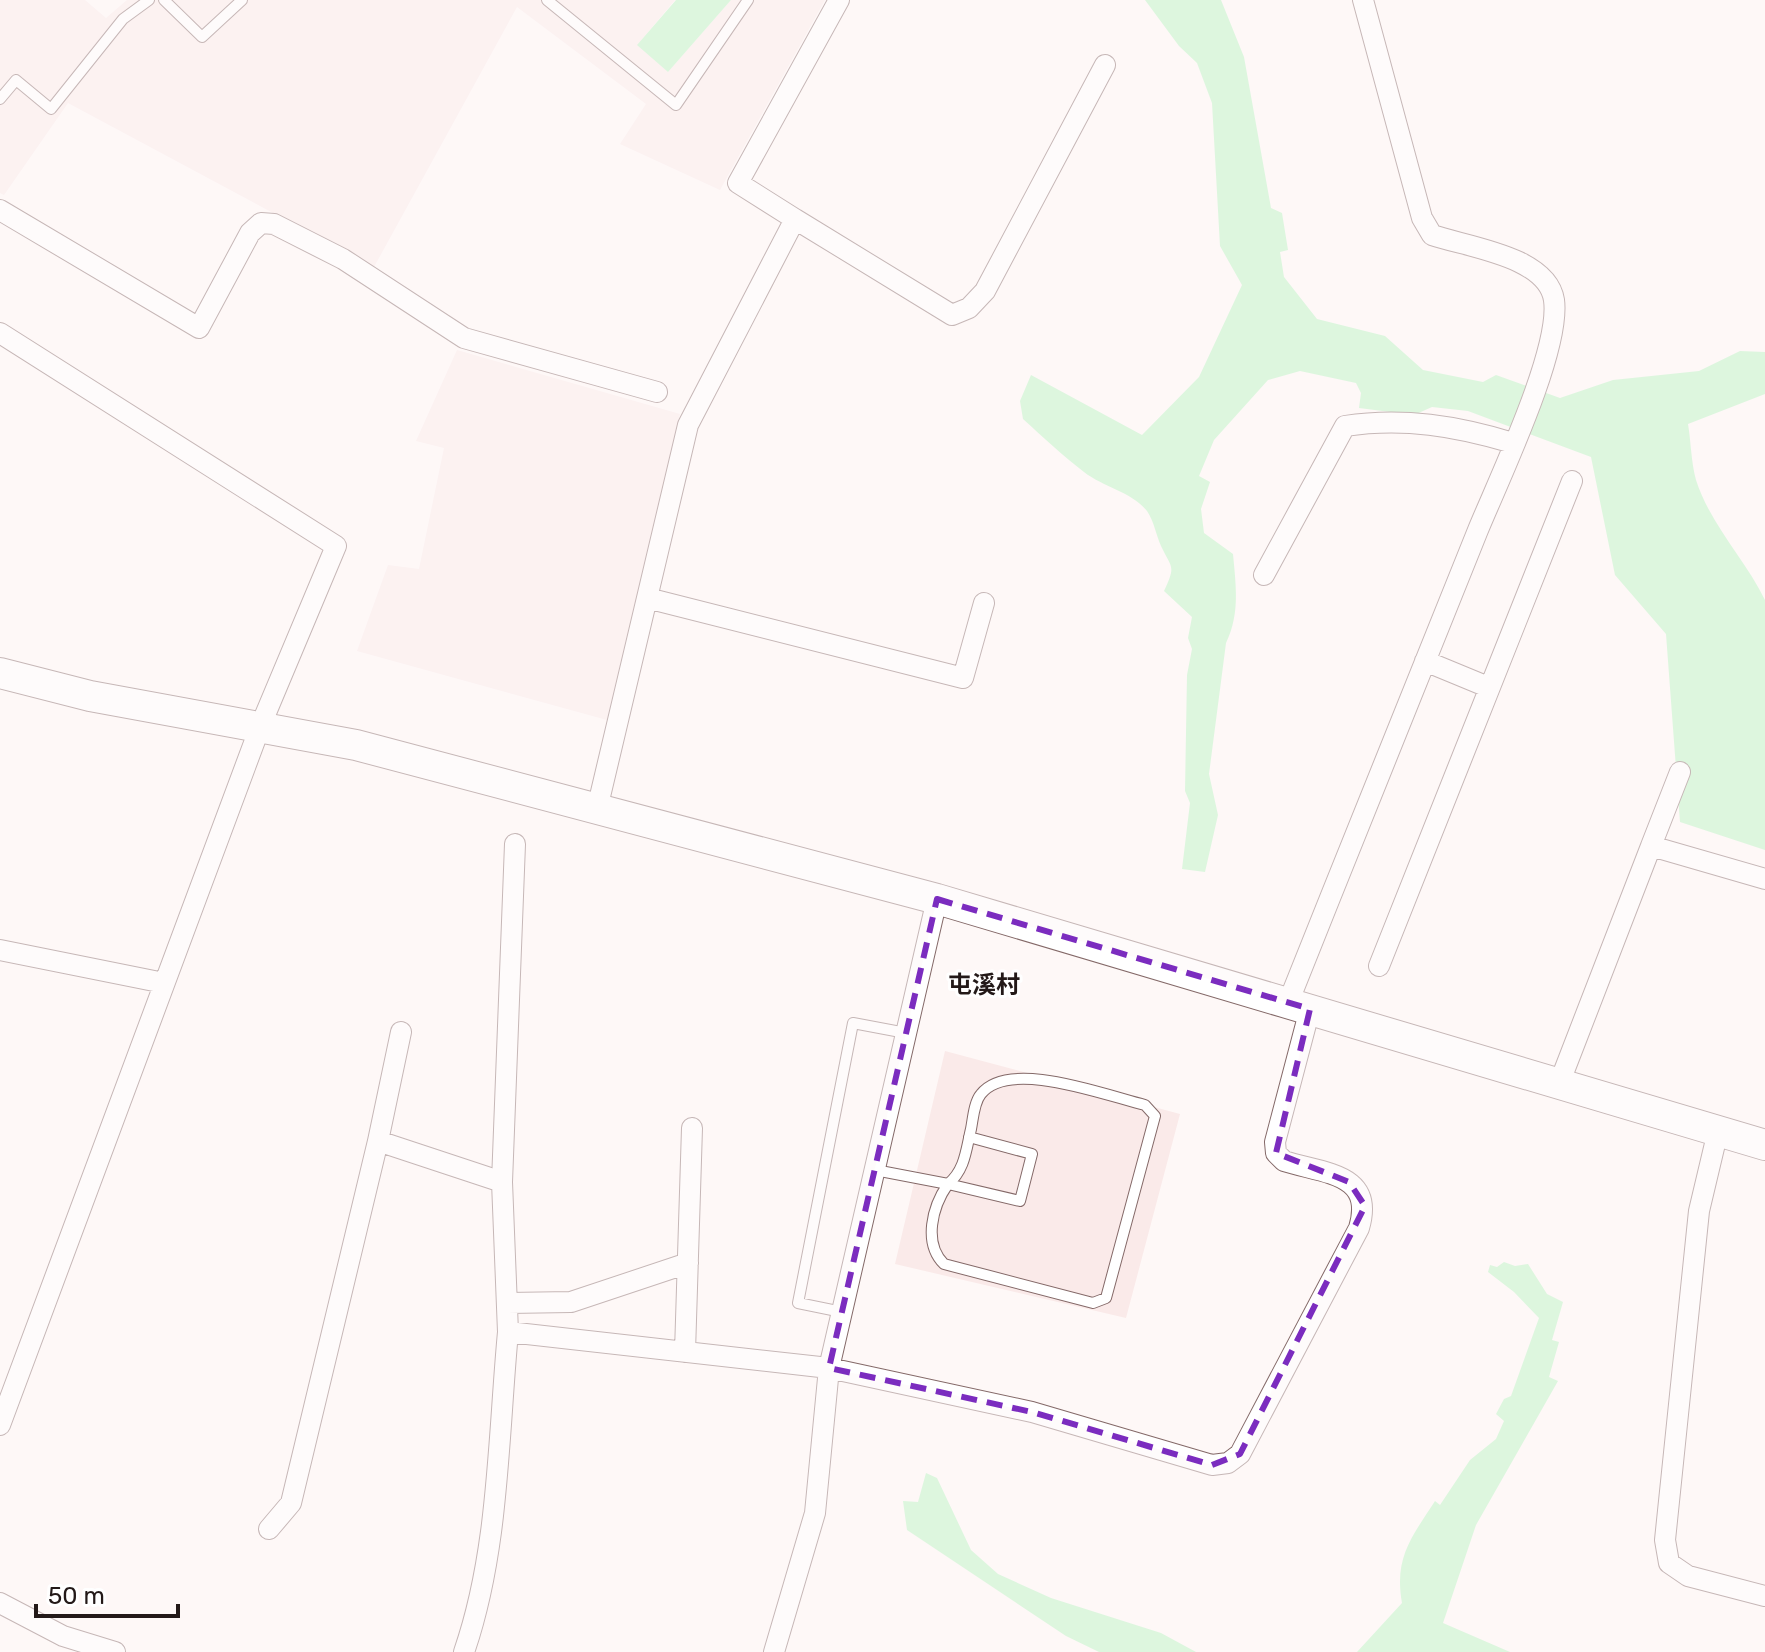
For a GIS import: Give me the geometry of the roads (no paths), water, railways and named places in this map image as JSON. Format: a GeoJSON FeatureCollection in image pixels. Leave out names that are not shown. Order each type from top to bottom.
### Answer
{"type":"FeatureCollection","features":[{"type":"Feature","properties":{"kind":"main road"},"geometry":{"type":"LineString","coordinates":[[0,673],[90,696],[356,745],[937,899],[1765,1145]]}},
{"type":"Feature","properties":{"kind":"street"},"geometry":{"type":"LineString","coordinates":[[839,0],[738,183],[952,315],[969,308],[985,291],[1105,65]]}},
{"type":"Feature","properties":{"kind":"street"},"geometry":{"type":"LineString","coordinates":[[508,1332],[829,1368],[1032,1412],[1212,1465],[1228,1463],[1240,1454],[1359,1228],[1365,1206],[1361,1193],[1349,1182],[1284,1161],[1276,1153],[1275,1142],[1299,1006],[1425,661],[1538,380],[1552,335],[1554,298],[1539,272],[1516,260],[1432,235],[1422,218],[1363,0]]}},
{"type":"Feature","properties":{"kind":"street"},"geometry":{"type":"LineString","coordinates":[[0,210],[199,328],[250,233],[261,223],[274,224],[343,259],[464,338],[657,392]]}},
{"type":"Feature","properties":{"kind":"street"},"geometry":{"type":"LineString","coordinates":[[597,809],[688,425],[795,219]]}},
{"type":"Feature","properties":{"kind":"street"},"geometry":{"type":"LineString","coordinates":[[0,333],[336,546],[260,727],[0,1425]]}},
{"type":"Feature","properties":{"kind":"street"},"geometry":{"type":"LineString","coordinates":[[1264,575],[1345,426],[1412,422],[1515,438]]}},
{"type":"Feature","properties":{"kind":"street"},"geometry":{"type":"LineString","coordinates":[[1379,966],[1572,481]]}},
{"type":"Feature","properties":{"kind":"street"},"geometry":{"type":"LineString","coordinates":[[647,598],[963,678],[984,603]]}},
{"type":"Feature","properties":{"kind":"street"},"geometry":{"type":"LineString","coordinates":[[1425,661],[1488,687]]}},
{"type":"Feature","properties":{"kind":"street"},"geometry":{"type":"LineString","coordinates":[[1559,1084],[1680,772]]}},
{"type":"Feature","properties":{"kind":"street"},"geometry":{"type":"LineString","coordinates":[[464,1652],[476,1615],[489,1536],[508,1332],[502,1182],[515,844]]}},
{"type":"Feature","properties":{"kind":"street"},"geometry":{"type":"LineString","coordinates":[[1651,846],[1765,879]]}},
{"type":"Feature","properties":{"kind":"street"},"geometry":{"type":"LineString","coordinates":[[774,1652],[815,1513],[829,1368],[937,899]]}},
{"type":"Feature","properties":{"kind":"street"},"geometry":{"type":"LineString","coordinates":[[0,950],[164,983]]}},
{"type":"Feature","properties":{"kind":"street"},"geometry":{"type":"LineString","coordinates":[[269,1529],[291,1503],[401,1032]]}},
{"type":"Feature","properties":{"kind":"street"},"geometry":{"type":"LineString","coordinates":[[685,1352],[692,1128]]}},
{"type":"Feature","properties":{"kind":"street"},"geometry":{"type":"LineString","coordinates":[[1718,1131],[1699,1211],[1665,1540],[1669,1563],[1688,1576],[1765,1596]]}},
{"type":"Feature","properties":{"kind":"street"},"geometry":{"type":"LineString","coordinates":[[378,1141],[502,1182]]}},
{"type":"Feature","properties":{"kind":"street"},"geometry":{"type":"LineString","coordinates":[[507,1303],[571,1302],[688,1263]]}},
{"type":"Feature","properties":{"kind":"street"},"geometry":{"type":"LineString","coordinates":[[0,1603],[63,1636],[115,1652]]}},
{"type":"Feature","properties":{"kind":"lane"},"geometry":{"type":"LineString","coordinates":[[0,99],[16,80],[51,109],[123,19],[149,0]]}},
{"type":"Feature","properties":{"kind":"lane"},"geometry":{"type":"LineString","coordinates":[[164,0],[202,37],[242,0]]}},
{"type":"Feature","properties":{"kind":"lane"},"geometry":{"type":"LineString","coordinates":[[547,0],[676,105],[748,0]]}},
{"type":"Feature","properties":{"kind":"lane"},"geometry":{"type":"LineString","coordinates":[[842,1312],[798,1303],[853,1023],[906,1033]]}},
{"type":"Feature","properties":{"kind":"lane"},"geometry":{"type":"LineString","coordinates":[[1030,1077],[1145,1105],[1155,1116],[1106,1298],[1093,1303],[944,1264],[934,1254],[929,1239],[941,1194],[948,1184],[960,1174],[979,1096],[992,1084],[1030,1077]]}},
{"type":"Feature","properties":{"kind":"lane"},"geometry":{"type":"LineString","coordinates":[[875,1170],[1020,1201],[1032,1154],[969,1137]]}},
{"type":"Feature","properties":{"kind":"district","name":"屯溪村"},"geometry":{"type":"Point","coordinates":[984,985]}}]}
